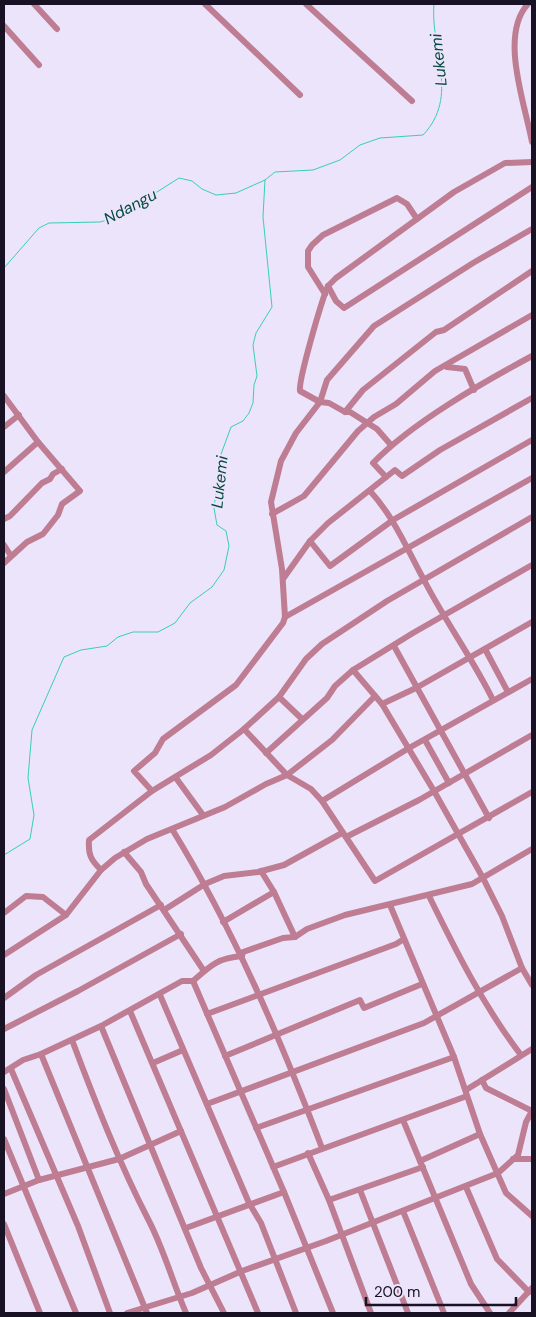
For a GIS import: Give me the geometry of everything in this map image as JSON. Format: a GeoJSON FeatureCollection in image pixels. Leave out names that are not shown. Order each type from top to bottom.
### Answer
{"type":"FeatureCollection","features":[{"type":"Feature","properties":{"kind":"street"},"geometry":{"type":"LineString","coordinates":[[34,4],[57,29]]}},
{"type":"Feature","properties":{"kind":"street"},"geometry":{"type":"LineString","coordinates":[[205,4],[300,95]]}},
{"type":"Feature","properties":{"kind":"street"},"geometry":{"type":"LineString","coordinates":[[306,4],[412,101]]}},
{"type":"Feature","properties":{"kind":"street"},"geometry":{"type":"LineString","coordinates":[[528,4],[520,12],[514,50],[532,142]]}},
{"type":"Feature","properties":{"kind":"street"},"geometry":{"type":"LineString","coordinates":[[4,26],[40,65]]}},
{"type":"Feature","properties":{"kind":"street"},"geometry":{"type":"LineString","coordinates":[[391,445],[377,430],[350,412],[345,412],[329,403],[320,402],[304,395],[299,385],[328,286],[336,278],[454,192],[505,163],[532,162]]}},
{"type":"Feature","properties":{"kind":"street"},"geometry":{"type":"LineString","coordinates":[[328,286],[336,301],[344,308],[532,187]]}},
{"type":"Feature","properties":{"kind":"street"},"geometry":{"type":"LineString","coordinates":[[325,294],[307,262],[308,251],[323,235],[397,198],[407,204],[417,219]]}},
{"type":"Feature","properties":{"kind":"street"},"geometry":{"type":"LineString","coordinates":[[285,617],[283,579],[271,502],[281,461],[296,433],[320,402],[327,380],[374,326],[473,263],[532,229]]}},
{"type":"Feature","properties":{"kind":"street"},"geometry":{"type":"LineString","coordinates":[[345,412],[363,390],[436,332],[444,330],[532,271]]}},
{"type":"Feature","properties":{"kind":"street"},"geometry":{"type":"LineString","coordinates":[[272,514],[304,496],[342,448],[367,423],[444,367],[532,315]]}},
{"type":"Feature","properties":{"kind":"street"},"geometry":{"type":"LineString","coordinates":[[386,478],[373,463],[391,445],[474,390],[532,356]]}},
{"type":"Feature","properties":{"kind":"street"},"geometry":{"type":"LineString","coordinates":[[444,367],[465,369],[474,390]]}},
{"type":"Feature","properties":{"kind":"street"},"geometry":{"type":"LineString","coordinates":[[4,396],[38,442],[80,491],[62,504],[58,515],[43,534],[27,542],[4,563]]}},
{"type":"Feature","properties":{"kind":"street"},"geometry":{"type":"LineString","coordinates":[[283,579],[310,541],[328,522],[395,470],[402,476],[440,450],[532,398]]}},
{"type":"Feature","properties":{"kind":"street"},"geometry":{"type":"LineString","coordinates":[[4,427],[19,414]]}},
{"type":"Feature","properties":{"kind":"street"},"geometry":{"type":"LineString","coordinates":[[310,541],[330,566],[393,520],[532,440]]}},
{"type":"Feature","properties":{"kind":"street"},"geometry":{"type":"LineString","coordinates":[[4,472],[38,442]]}},
{"type":"Feature","properties":{"kind":"street"},"geometry":{"type":"LineString","coordinates":[[4,519],[10,516],[42,483],[62,469]]}},
{"type":"Feature","properties":{"kind":"street"},"geometry":{"type":"LineString","coordinates":[[152,791],[134,771],[155,753],[163,739],[236,685],[285,617],[532,478]]}},
{"type":"Feature","properties":{"kind":"street"},"geometry":{"type":"LineString","coordinates":[[370,491],[393,520],[424,580],[493,700]]}},
{"type":"Feature","properties":{"kind":"street"},"geometry":{"type":"LineString","coordinates":[[101,870],[90,860],[88,852],[89,840],[152,791],[176,778],[244,729],[279,697],[306,659],[322,644],[361,617],[532,517]]}},
{"type":"Feature","properties":{"kind":"street"},"geometry":{"type":"LineString","coordinates":[[4,545],[11,556]]}},
{"type":"Feature","properties":{"kind":"street"},"geometry":{"type":"LineString","coordinates":[[266,753],[327,698],[339,682],[354,670],[444,615],[532,565]]}},
{"type":"Feature","properties":{"kind":"street"},"geometry":{"type":"LineString","coordinates":[[382,704],[416,688],[532,622]]}},
{"type":"Feature","properties":{"kind":"street"},"geometry":{"type":"LineString","coordinates":[[394,646],[489,818]]}},
{"type":"Feature","properties":{"kind":"street"},"geometry":{"type":"LineString","coordinates":[[485,649],[508,692]]}},
{"type":"Feature","properties":{"kind":"street"},"geometry":{"type":"LineString","coordinates":[[354,670],[382,704],[434,791],[457,835],[483,878],[502,916],[522,968],[532,985]]}},
{"type":"Feature","properties":{"kind":"street"},"geometry":{"type":"LineString","coordinates":[[322,801],[408,748],[532,679]]}},
{"type":"Feature","properties":{"kind":"street"},"geometry":{"type":"LineString","coordinates":[[4,955],[66,915],[101,870],[124,852],[203,815],[225,807],[266,784],[287,776],[332,740],[375,696]]}},
{"type":"Feature","properties":{"kind":"street"},"geometry":{"type":"LineString","coordinates":[[279,697],[302,719]]}},
{"type":"Feature","properties":{"kind":"street"},"geometry":{"type":"LineString","coordinates":[[244,729],[287,776],[311,789],[322,801],[375,881],[532,792]]}},
{"type":"Feature","properties":{"kind":"street"},"geometry":{"type":"LineString","coordinates":[[4,998],[36,976],[205,884],[224,876],[261,871],[284,865],[434,791],[532,735]]}},
{"type":"Feature","properties":{"kind":"street"},"geometry":{"type":"LineString","coordinates":[[425,740],[448,783]]}},
{"type":"Feature","properties":{"kind":"street"},"geometry":{"type":"LineString","coordinates":[[176,778],[203,815]]}},
{"type":"Feature","properties":{"kind":"street"},"geometry":{"type":"LineString","coordinates":[[172,829],[205,884],[260,994],[290,1073],[322,1148]]}},
{"type":"Feature","properties":{"kind":"street"},"geometry":{"type":"LineString","coordinates":[[242,956],[243,952],[282,938],[296,937],[308,929],[345,915],[472,884],[532,849]]}},
{"type":"Feature","properties":{"kind":"street"},"geometry":{"type":"LineString","coordinates":[[124,852],[141,872],[146,884],[204,971]]}},
{"type":"Feature","properties":{"kind":"street"},"geometry":{"type":"LineString","coordinates":[[261,871],[274,892],[296,937]]}},
{"type":"Feature","properties":{"kind":"street"},"geometry":{"type":"LineString","coordinates":[[223,922],[274,892]]}},
{"type":"Feature","properties":{"kind":"street"},"geometry":{"type":"LineString","coordinates":[[4,913],[26,896],[43,898],[66,915]]}},
{"type":"Feature","properties":{"kind":"street"},"geometry":{"type":"LineString","coordinates":[[429,896],[503,1031],[521,1055]]}},
{"type":"Feature","properties":{"kind":"street"},"geometry":{"type":"LineString","coordinates":[[390,905],[454,1057],[480,1134],[506,1193],[532,1216]]}},
{"type":"Feature","properties":{"kind":"street"},"geometry":{"type":"LineString","coordinates":[[4,1029],[78,991],[181,934]]}},
{"type":"Feature","properties":{"kind":"street"},"geometry":{"type":"LineString","coordinates":[[207,1014],[396,944],[404,938]]}},
{"type":"Feature","properties":{"kind":"street"},"geometry":{"type":"LineString","coordinates":[[110,1313],[56,1175],[7,1071],[23,1060],[41,1054],[101,1026],[182,981],[193,981],[204,971],[225,958],[242,956]]}},
{"type":"Feature","properties":{"kind":"street"},"geometry":{"type":"LineString","coordinates":[[207,1104],[437,1017],[522,968]]}},
{"type":"Feature","properties":{"kind":"street"},"geometry":{"type":"LineString","coordinates":[[193,981],[284,1192],[333,1313]]}},
{"type":"Feature","properties":{"kind":"street"},"geometry":{"type":"LineString","coordinates":[[225,1056],[276,1033],[360,1000],[364,1008],[422,984]]}},
{"type":"Feature","properties":{"kind":"street"},"geometry":{"type":"LineString","coordinates":[[160,994],[249,1203],[261,1223],[274,1261],[296,1313]]}},
{"type":"Feature","properties":{"kind":"street"},"geometry":{"type":"LineString","coordinates":[[130,1011],[219,1216],[258,1313]]}},
{"type":"Feature","properties":{"kind":"street"},"geometry":{"type":"LineString","coordinates":[[101,1026],[224,1313]]}},
{"type":"Feature","properties":{"kind":"street"},"geometry":{"type":"LineString","coordinates":[[72,1040],[119,1159],[140,1207],[150,1222],[178,1297],[186,1313]]}},
{"type":"Feature","properties":{"kind":"street"},"geometry":{"type":"LineString","coordinates":[[272,1167],[403,1120],[467,1093],[482,1080],[532,1049]]}},
{"type":"Feature","properties":{"kind":"street"},"geometry":{"type":"LineString","coordinates":[[153,1063],[183,1050]]}},
{"type":"Feature","properties":{"kind":"street"},"geometry":{"type":"LineString","coordinates":[[41,1054],[137,1294],[146,1311]]}},
{"type":"Feature","properties":{"kind":"street"},"geometry":{"type":"LineString","coordinates":[[256,1128],[454,1057]]}},
{"type":"Feature","properties":{"kind":"street"},"geometry":{"type":"LineString","coordinates":[[126,1313],[146,1311],[242,1271],[274,1261],[498,1174],[514,1159],[520,1150],[532,1111],[486,1088],[482,1080]]}},
{"type":"Feature","properties":{"kind":"street"},"geometry":{"type":"LineString","coordinates":[[4,1089],[39,1180]]}},
{"type":"Feature","properties":{"kind":"street"},"geometry":{"type":"LineString","coordinates":[[403,1120],[471,1284],[490,1313]]}},
{"type":"Feature","properties":{"kind":"street"},"geometry":{"type":"LineString","coordinates":[[4,1194],[39,1180],[119,1159],[152,1146],[181,1131]]}},
{"type":"Feature","properties":{"kind":"street"},"geometry":{"type":"LineString","coordinates":[[329,1200],[360,1190],[421,1164],[480,1134]]}},
{"type":"Feature","properties":{"kind":"street"},"geometry":{"type":"LineString","coordinates":[[4,1139],[76,1313]]}},
{"type":"Feature","properties":{"kind":"street"},"geometry":{"type":"LineString","coordinates":[[308,1153],[329,1200],[371,1313]]}},
{"type":"Feature","properties":{"kind":"street"},"geometry":{"type":"LineString","coordinates":[[514,1159],[532,1159]]}},
{"type":"Feature","properties":{"kind":"street"},"geometry":{"type":"LineString","coordinates":[[466,1187],[497,1259],[530,1290],[509,1313]]}},
{"type":"Feature","properties":{"kind":"street"},"geometry":{"type":"LineString","coordinates":[[360,1190],[408,1313]]}},
{"type":"Feature","properties":{"kind":"street"},"geometry":{"type":"LineString","coordinates":[[186,1228],[249,1203],[284,1192]]}},
{"type":"Feature","properties":{"kind":"street"},"geometry":{"type":"LineString","coordinates":[[403,1211],[444,1313]]}},
{"type":"Feature","properties":{"kind":"street"},"geometry":{"type":"LineString","coordinates":[[4,1224],[40,1313]]}},
{"type":"Feature","properties":{"kind":"waterway","name":"Ndangu"},"geometry":{"type":"LineString","coordinates":[[4,268],[39,228],[49,223],[100,222],[114,218],[125,206],[146,199],[179,178],[192,181],[202,189],[216,195],[236,193],[265,180],[275,172],[313,170],[340,160],[360,145],[380,138],[423,135],[434,120],[440,105],[442,89],[434,21],[434,4]]}},
{"type":"Feature","properties":{"kind":"waterway","name":"Lukemi"},"geometry":{"type":"LineString","coordinates":[[4,855],[30,839],[34,815],[28,778],[32,730],[64,657],[81,650],[107,646],[118,637],[133,632],[158,632],[175,623],[190,603],[212,587],[224,570],[229,546],[226,531],[217,525],[214,508],[220,457],[231,427],[243,421],[253,403],[254,385],[257,376],[253,345],[256,333],[272,307],[263,217],[265,180]]}}]}
